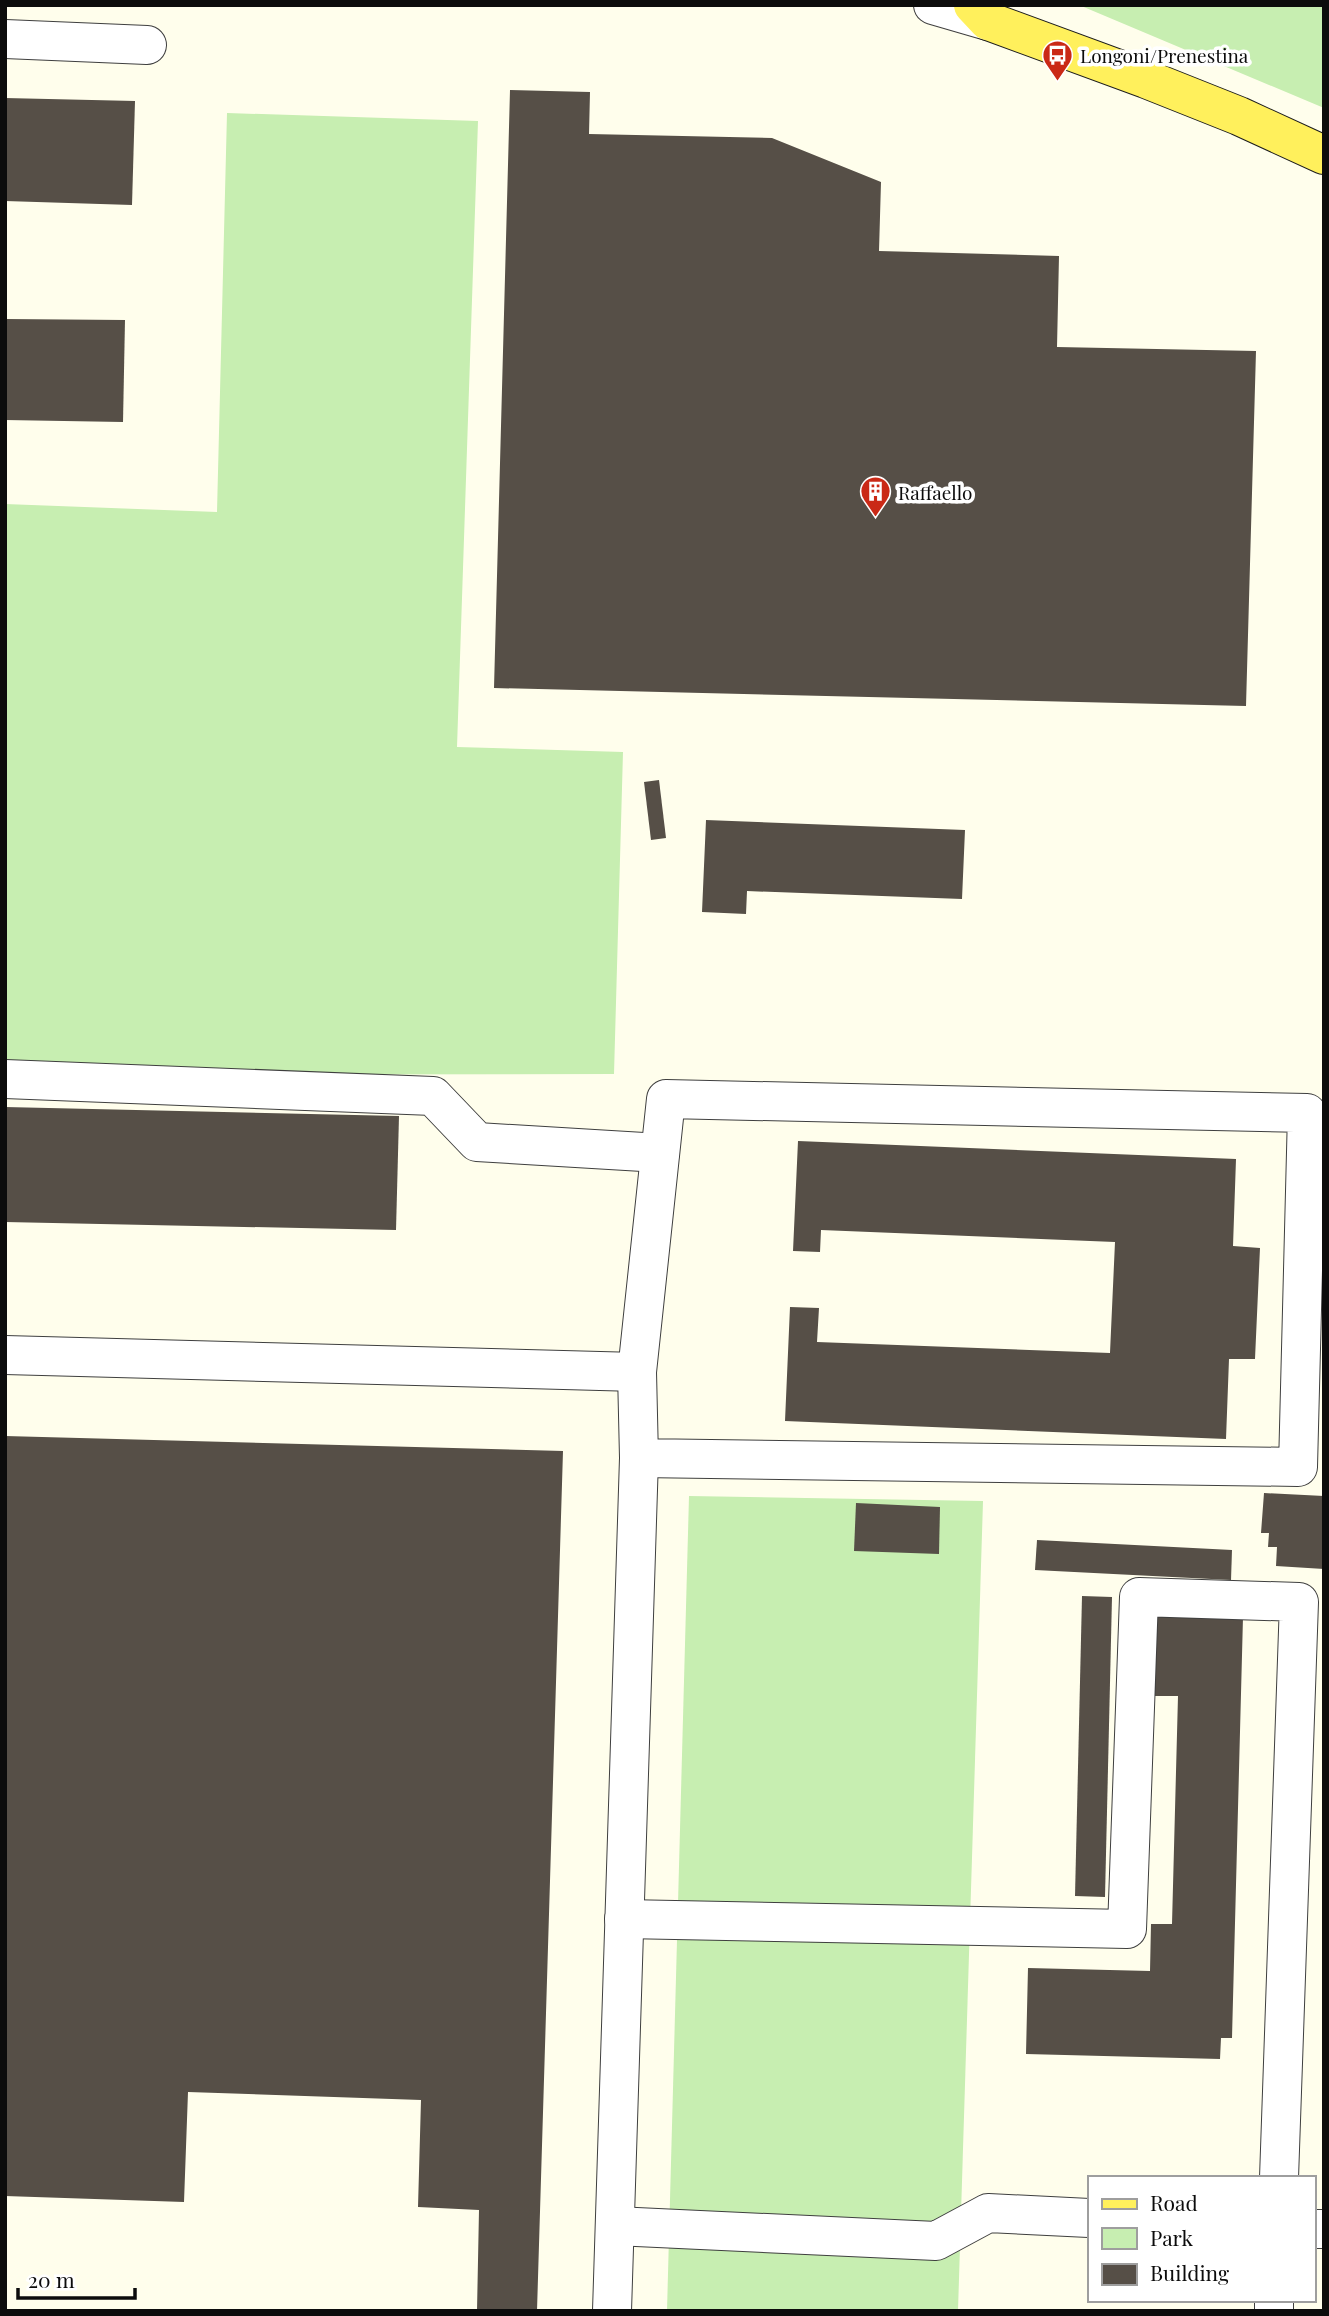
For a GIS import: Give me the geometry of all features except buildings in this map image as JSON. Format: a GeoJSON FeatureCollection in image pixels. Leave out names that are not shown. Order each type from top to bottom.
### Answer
{"type":"FeatureCollection","features":[{"type":"Feature","properties":{"kind":"main road"},"geometry":{"type":"LineString","coordinates":[[981,13],[1239,116],[1324,155]]}},
{"type":"Feature","properties":{"kind":"street"},"geometry":{"type":"LineString","coordinates":[[933,5],[981,13]]}},
{"type":"Feature","properties":{"kind":"street"},"geometry":{"type":"LineString","coordinates":[[5,39],[147,45]]}},
{"type":"Feature","properties":{"kind":"street"},"geometry":{"type":"LineString","coordinates":[[5,1079],[433,1096],[477,1142],[660,1153]]}},
{"type":"Feature","properties":{"kind":"street"},"geometry":{"type":"LineString","coordinates":[[612,2311],[639,1458],[637,1372],[666,1099],[1307,1113],[1298,1467],[639,1458]]}},
{"type":"Feature","properties":{"kind":"street"},"geometry":{"type":"LineString","coordinates":[[5,1355],[637,1372]]}},
{"type":"Feature","properties":{"kind":"street"},"geometry":{"type":"LineString","coordinates":[[624,1919],[1127,1929],[1139,1597],[1299,1601],[1279,2176]]}},
{"type":"Feature","properties":{"kind":"street"},"geometry":{"type":"LineString","coordinates":[[615,2227],[936,2241],[988,2213],[1088,2218]]}},
{"type":"Feature","properties":{"kind":"green space"},"geometry":{"type":"Polygon","coordinates":[[[1079,5],[1324,5],[1324,108],[1079,5]]]}},
{"type":"Feature","properties":{"kind":"green space"},"geometry":{"type":"Polygon","coordinates":[[[227,113],[478,121],[457,747],[623,752],[614,1074],[5,1075],[5,504],[217,512],[227,113]]]}},
{"type":"Feature","properties":{"kind":"green space"},"geometry":{"type":"Polygon","coordinates":[[[689,1496],[983,1501],[958,2311],[667,2311],[689,1496]]]}},
{"type":"Feature","properties":{"kind":"place","name":"Longoni/Prenestina"},"geometry":{"type":"Point","coordinates":[1057,82]}},
{"type":"Feature","properties":{"kind":"place","name":"Raffaello"},"geometry":{"type":"Point","coordinates":[875,519]}}]}
